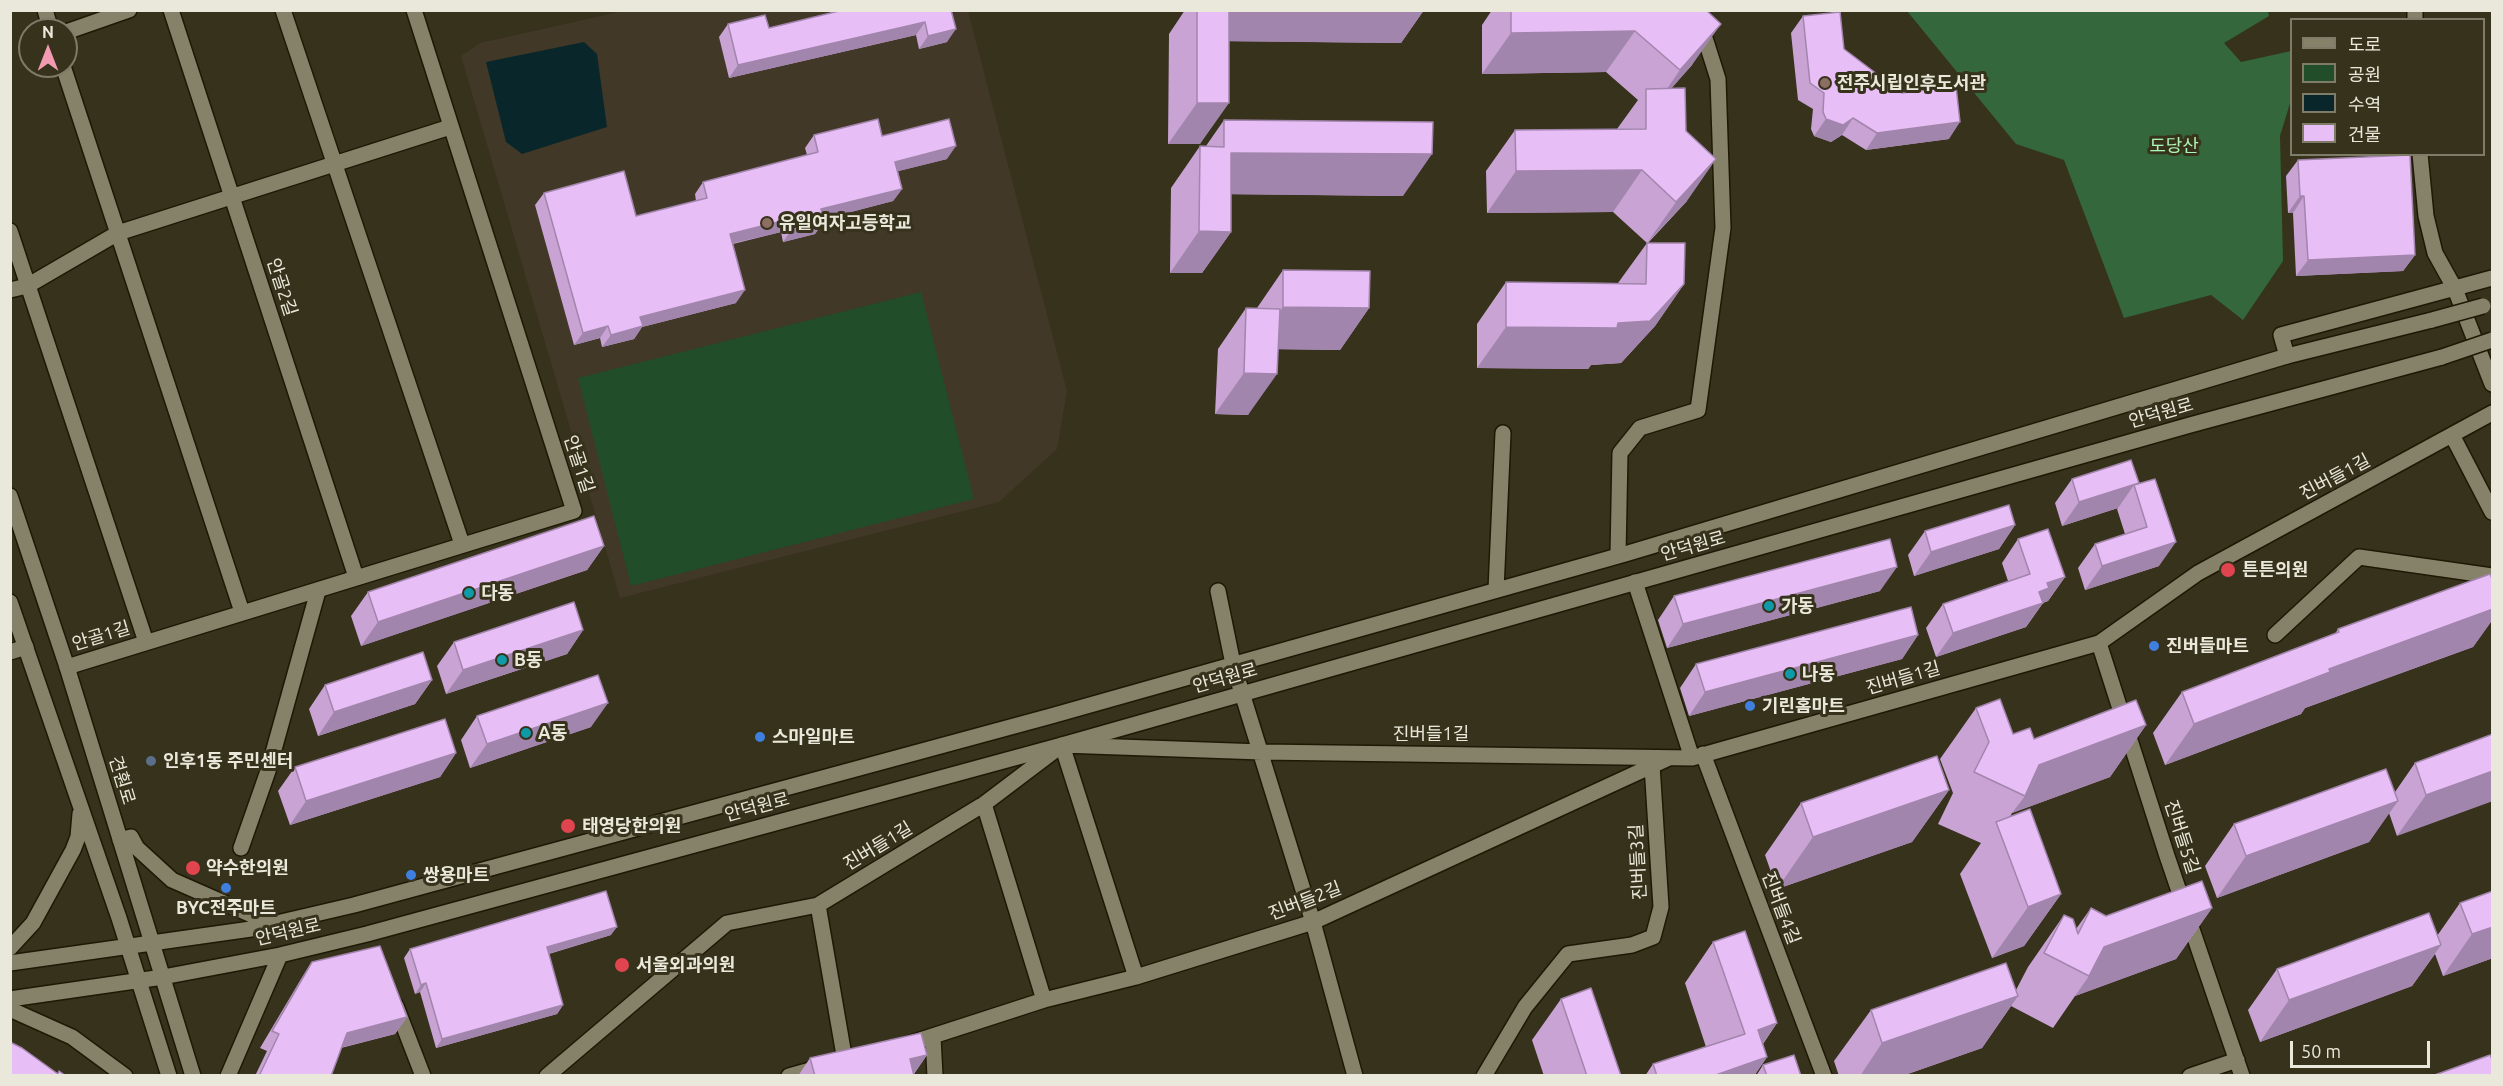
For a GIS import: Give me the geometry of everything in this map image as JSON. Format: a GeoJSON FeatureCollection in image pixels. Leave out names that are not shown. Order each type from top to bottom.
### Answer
{"type":"FeatureCollection","features":[{"type":"Feature","properties":{"kind":"street"},"geometry":{"type":"LineString","coordinates":[[78,28],[129,10]]}},
{"type":"Feature","properties":{"kind":"street","name":"안골2길"},"geometry":{"type":"LineString","coordinates":[[171,10],[356,577]]}},
{"type":"Feature","properties":{"kind":"street"},"geometry":{"type":"LineString","coordinates":[[283,10],[462,544]]}},
{"type":"Feature","properties":{"kind":"street"},"geometry":{"type":"LineString","coordinates":[[10,290],[27,286],[118,234],[450,127],[414,10]]}},
{"type":"Feature","properties":{"kind":"street"},"geometry":{"type":"LineString","coordinates":[[1618,555],[1620,453],[1640,429],[1698,410],[1723,228],[1718,79],[1705,38],[1678,10]]}},
{"type":"Feature","properties":{"kind":"street"},"geometry":{"type":"LineString","coordinates":[[67,78],[242,612]]}},
{"type":"Feature","properties":{"kind":"street","name":"안골1길"},"geometry":{"type":"LineString","coordinates":[[68,667],[574,511],[450,127]]}},
{"type":"Feature","properties":{"kind":"street"},"geometry":{"type":"LineString","coordinates":[[2420,156],[2426,216],[2435,253],[2455,289],[2491,378]]}},
{"type":"Feature","properties":{"kind":"street"},"geometry":{"type":"LineString","coordinates":[[10,231],[27,286]]}},
{"type":"Feature","properties":{"kind":"street"},"geometry":{"type":"LineString","coordinates":[[2287,356],[2281,334],[2493,278]]}},
{"type":"Feature","properties":{"kind":"street","name":"안골1길"},"geometry":{"type":"LineString","coordinates":[[27,286],[85,452],[146,642]]}},
{"type":"Feature","properties":{"kind":"street","name":"안덕원로"},"geometry":{"type":"LineString","coordinates":[[10,963],[272,924],[354,905],[1051,716],[1618,555],[2287,356],[2488,304]]}},
{"type":"Feature","properties":{"kind":"street","name":"안덕원로"},"geometry":{"type":"LineString","coordinates":[[10,999],[163,977],[369,939],[2179,428],[2442,357],[2493,340]]}},
{"type":"Feature","properties":{"kind":"street","name":"진버들1길"},"geometry":{"type":"LineString","coordinates":[[548,1076],[727,923],[818,905],[984,804],[1062,745],[1262,752],[1698,756],[2099,643],[2198,573],[2493,413]]}},
{"type":"Feature","properties":{"kind":"street"},"geometry":{"type":"LineString","coordinates":[[1496,590],[1503,433]]}},
{"type":"Feature","properties":{"kind":"street"},"geometry":{"type":"LineString","coordinates":[[2452,435],[2493,512]]}},
{"type":"Feature","properties":{"kind":"street","name":"견훤로"},"geometry":{"type":"LineString","coordinates":[[10,496],[68,667],[194,1076]]}},
{"type":"Feature","properties":{"kind":"street"},"geometry":{"type":"LineString","coordinates":[[2275,635],[2359,557],[2493,576]]}},
{"type":"Feature","properties":{"kind":"street","name":"진버들4길"},"geometry":{"type":"LineString","coordinates":[[1635,582],[1698,756],[1824,1076]]}},
{"type":"Feature","properties":{"kind":"street"},"geometry":{"type":"LineString","coordinates":[[241,848],[252,823],[268,771],[318,591]]}},
{"type":"Feature","properties":{"kind":"street"},"geometry":{"type":"LineString","coordinates":[[1218,591],[1233,664],[1313,922],[1355,1076]]}},
{"type":"Feature","properties":{"kind":"street"},"geometry":{"type":"LineString","coordinates":[[10,602],[81,805],[169,1076]]}},
{"type":"Feature","properties":{"kind":"street","name":"진버들5길"},"geometry":{"type":"LineString","coordinates":[[2099,643],[2167,856],[2242,1076]]}},
{"type":"Feature","properties":{"kind":"street"},"geometry":{"type":"LineString","coordinates":[[10,652],[26,647]]}},
{"type":"Feature","properties":{"kind":"street"},"geometry":{"type":"LineString","coordinates":[[1062,745],[1136,977]]}},
{"type":"Feature","properties":{"kind":"street","name":"진버들2길"},"geometry":{"type":"LineString","coordinates":[[889,1049],[933,1037],[1044,1000],[1136,977],[1313,922],[1675,755]]}},
{"type":"Feature","properties":{"kind":"street","name":"진버들3길"},"geometry":{"type":"LineString","coordinates":[[1484,1076],[1526,1007],[1568,954],[1632,945],[1653,937],[1661,907],[1652,765]]}},
{"type":"Feature","properties":{"kind":"street"},"geometry":{"type":"LineString","coordinates":[[984,804],[1044,1000]]}},
{"type":"Feature","properties":{"kind":"street"},"geometry":{"type":"LineString","coordinates":[[10,948],[33,923],[73,850],[78,837],[81,805]]}},
{"type":"Feature","properties":{"kind":"street"},"geometry":{"type":"LineString","coordinates":[[120,840],[131,837],[137,848],[172,880],[272,924]]}},
{"type":"Feature","properties":{"kind":"street"},"geometry":{"type":"LineString","coordinates":[[789,1076],[850,1059],[818,905]]}},
{"type":"Feature","properties":{"kind":"street"},"geometry":{"type":"LineString","coordinates":[[228,1076],[280,955]]}},
{"type":"Feature","properties":{"kind":"street"},"geometry":{"type":"LineString","coordinates":[[388,988],[423,1076]]}},
{"type":"Feature","properties":{"kind":"street"},"geometry":{"type":"LineString","coordinates":[[10,1005],[14,1011],[72,1037],[124,1076]]}},
{"type":"Feature","properties":{"kind":"street"},"geometry":{"type":"LineString","coordinates":[[933,1037],[935,1076]]}},
{"type":"Feature","properties":{"kind":"street"},"geometry":{"type":"LineString","coordinates":[[2190,1076],[2237,1060]]}},
{"type":"Feature","properties":{"kind":"shaded area","name":"유일여자고등학교"},"geometry":{"type":"Polygon","coordinates":[[[623,11],[968,11],[1067,391],[1057,449],[999,502],[620,598],[461,56],[480,43],[623,11]]]}},
{"type":"Feature","properties":{"kind":"green space","name":"도당산"},"geometry":{"type":"Polygon","coordinates":[[[1907,11],[2268,11],[2269,16],[2224,43],[2241,62],[2290,51],[2290,103],[2280,136],[2283,261],[2243,320],[2211,295],[2124,318],[2064,160],[2016,144],[1907,11]]]}},
{"type":"Feature","properties":{"kind":"green space"},"geometry":{"type":"Polygon","coordinates":[[[921,292],[974,499],[631,586],[578,378],[921,292]]]}},
{"type":"Feature","properties":{"kind":"water"},"geometry":{"type":"Polygon","coordinates":[[[584,42],[597,54],[607,127],[522,154],[506,142],[486,62],[584,42]]]}},
{"type":"Feature","properties":{"kind":"building"},"geometry":{"type":"Polygon","coordinates":[[[843,10],[951,10],[956,29],[928,36],[925,22],[738,65],[728,24],[765,15],[769,28],[843,10]]]}},
{"type":"Feature","properties":{"kind":"building"},"geometry":{"type":"Polygon","coordinates":[[[1197,10],[1229,10],[1229,103],[1197,103],[1197,10]]]}},
{"type":"Feature","properties":{"kind":"building"},"geometry":{"type":"Polygon","coordinates":[[[1511,10],[1706,10],[1721,24],[1680,70],[1635,31],[1511,33],[1511,10]]]}},
{"type":"Feature","properties":{"kind":"building"},"geometry":{"type":"Polygon","coordinates":[[[1840,12],[1844,49],[1902,93],[1956,86],[1960,122],[1877,133],[1853,118],[1843,125],[1826,119],[1823,112],[1824,93],[1810,83],[1803,16],[1840,12]]]}},
{"type":"Feature","properties":{"kind":"building"},"geometry":{"type":"Polygon","coordinates":[[[1685,88],[1686,131],[1716,159],[1676,202],[1642,170],[1516,171],[1515,130],[1646,129],[1646,89],[1685,88]]]}},
{"type":"Feature","properties":{"kind":"building"},"geometry":{"type":"Polygon","coordinates":[[[878,119],[882,136],[949,119],[956,146],[895,162],[902,189],[821,209],[824,221],[792,229],[790,219],[730,234],[745,290],[640,317],[643,326],[611,335],[608,326],[583,333],[544,193],[624,171],[636,216],[707,198],[703,182],[818,152],[814,135],[878,119]]]}},
{"type":"Feature","properties":{"kind":"building"},"geometry":{"type":"Polygon","coordinates":[[[1224,120],[1433,122],[1432,154],[1231,153],[1231,232],[1199,231],[1200,146],[1224,147],[1224,120]]]}},
{"type":"Feature","properties":{"kind":"building"},"geometry":{"type":"Polygon","coordinates":[[[2410,156],[2415,255],[2308,260],[2304,196],[2300,196],[2298,160],[2410,156]]]}},
{"type":"Feature","properties":{"kind":"building"},"geometry":{"type":"Polygon","coordinates":[[[1647,243],[1685,243],[1684,284],[1650,321],[1618,323],[1617,328],[1506,327],[1506,282],[1646,284],[1647,243]]]}},
{"type":"Feature","properties":{"kind":"building"},"geometry":{"type":"Polygon","coordinates":[[[1283,270],[1370,271],[1369,308],[1283,307],[1283,270]]]}},
{"type":"Feature","properties":{"kind":"building"},"geometry":{"type":"Polygon","coordinates":[[[1246,308],[1280,309],[1277,374],[1244,373],[1246,308]]]}},
{"type":"Feature","properties":{"kind":"building"},"geometry":{"type":"Polygon","coordinates":[[[2131,460],[2139,483],[2079,502],[2072,479],[2131,460]]]}},
{"type":"Feature","properties":{"kind":"building"},"geometry":{"type":"Polygon","coordinates":[[[2155,479],[2176,542],[2102,566],[2095,544],[2147,527],[2134,485],[2155,479]]]}},
{"type":"Feature","properties":{"kind":"building"},"geometry":{"type":"Polygon","coordinates":[[[2009,505],[2015,525],[1931,552],[1925,531],[2009,505]]]}},
{"type":"Feature","properties":{"kind":"building"},"geometry":{"type":"Polygon","coordinates":[[[594,516],[604,546],[378,622],[368,592],[594,516]]]}},
{"type":"Feature","properties":{"kind":"building"},"geometry":{"type":"Polygon","coordinates":[[[2048,529],[2065,577],[2047,583],[2049,588],[2039,592],[2043,603],[1953,633],[1943,604],[2030,574],[2018,539],[2048,529]]]}},
{"type":"Feature","properties":{"kind":"building"},"geometry":{"type":"Polygon","coordinates":[[[1890,539],[1897,567],[1683,624],[1674,596],[1890,539]]]}},
{"type":"Feature","properties":{"kind":"building"},"geometry":{"type":"Polygon","coordinates":[[[2490,574],[2493,581],[2493,609],[2329,669],[2330,672],[2194,724],[2182,692],[2339,632],[2338,629],[2490,574]]]}},
{"type":"Feature","properties":{"kind":"building"},"geometry":{"type":"Polygon","coordinates":[[[574,602],[583,630],[463,670],[454,642],[574,602]]]}},
{"type":"Feature","properties":{"kind":"building"},"geometry":{"type":"Polygon","coordinates":[[[1911,607],[1918,635],[1705,692],[1696,664],[1911,607]]]}},
{"type":"Feature","properties":{"kind":"building"},"geometry":{"type":"Polygon","coordinates":[[[423,652],[432,680],[334,712],[325,685],[423,652]]]}},
{"type":"Feature","properties":{"kind":"building"},"geometry":{"type":"Polygon","coordinates":[[[598,675],[608,703],[487,744],[477,716],[598,675]]]}},
{"type":"Feature","properties":{"kind":"building"},"geometry":{"type":"Polygon","coordinates":[[[2000,699],[2013,734],[2030,728],[2034,739],[2136,700],[2146,725],[2039,765],[2025,796],[1974,772],[1989,742],[1976,708],[2000,699]]]}},
{"type":"Feature","properties":{"kind":"building"},"geometry":{"type":"Polygon","coordinates":[[[445,719],[456,753],[306,801],[295,767],[445,719]]]}},
{"type":"Feature","properties":{"kind":"building"},"geometry":{"type":"Polygon","coordinates":[[[2493,734],[2493,771],[2426,795],[2415,763],[2493,734]]]}},
{"type":"Feature","properties":{"kind":"building"},"geometry":{"type":"Polygon","coordinates":[[[1937,756],[1949,790],[1813,837],[1801,803],[1937,756]]]}},
{"type":"Feature","properties":{"kind":"building"},"geometry":{"type":"Polygon","coordinates":[[[2386,769],[2398,801],[2246,856],[2234,824],[2386,769]]]}},
{"type":"Feature","properties":{"kind":"building"},"geometry":{"type":"Polygon","coordinates":[[[2030,809],[2061,894],[2028,907],[1996,822],[2030,809]]]}},
{"type":"Feature","properties":{"kind":"building"},"geometry":{"type":"Polygon","coordinates":[[[2202,881],[2212,908],[2104,947],[2089,976],[2044,953],[2064,915],[2073,919],[2078,934],[2091,908],[2106,916],[2202,881]]]}},
{"type":"Feature","properties":{"kind":"building"},"geometry":{"type":"Polygon","coordinates":[[[606,891],[617,927],[547,947],[563,1005],[442,1039],[426,983],[421,985],[410,949],[606,891]]]}},
{"type":"Feature","properties":{"kind":"building"},"geometry":{"type":"Polygon","coordinates":[[[2493,891],[2493,927],[2472,934],[2460,903],[2493,891]]]}},
{"type":"Feature","properties":{"kind":"building"},"geometry":{"type":"Polygon","coordinates":[[[2429,913],[2441,945],[2289,1000],[2277,969],[2429,913]]]}},
{"type":"Feature","properties":{"kind":"building"},"geometry":{"type":"Polygon","coordinates":[[[1745,931],[1777,1023],[1758,1030],[1767,1057],[1713,1076],[1657,1076],[1653,1064],[1745,1034],[1713,942],[1745,931]]]}},
{"type":"Feature","properties":{"kind":"building"},"geometry":{"type":"Polygon","coordinates":[[[380,946],[407,1017],[347,1033],[331,1076],[259,1076],[279,1034],[272,1031],[312,962],[380,946]]]}},
{"type":"Feature","properties":{"kind":"building"},"geometry":{"type":"Polygon","coordinates":[[[2006,963],[2018,996],[1882,1043],[1871,1010],[2006,963]]]}},
{"type":"Feature","properties":{"kind":"building"},"geometry":{"type":"Polygon","coordinates":[[[1591,988],[1621,1076],[1587,1076],[1561,999],[1591,988]]]}},
{"type":"Feature","properties":{"kind":"building"},"geometry":{"type":"Polygon","coordinates":[[[921,1033],[927,1055],[910,1059],[914,1076],[815,1076],[810,1058],[921,1033]]]}},
{"type":"Feature","properties":{"kind":"building"},"geometry":{"type":"Polygon","coordinates":[[[10,1042],[58,1074],[59,1071],[66,1076],[10,1076],[10,1042]]]}},
{"type":"Feature","properties":{"kind":"building"},"geometry":{"type":"Polygon","coordinates":[[[1794,1055],[1801,1076],[1767,1076],[1763,1065],[1794,1055]]]}},
{"type":"Feature","properties":{"kind":"building"},"geometry":{"type":"Polygon","coordinates":[[[2490,1055],[2493,1062],[2493,1076],[2432,1076],[2490,1055]]]}},
{"type":"Feature","properties":{"kind":"place","name":"전주시립인후도서관"},"geometry":{"type":"Point","coordinates":[1825,83]}},
{"type":"Feature","properties":{"kind":"place","name":"유일여자고등학교"},"geometry":{"type":"Point","coordinates":[767,223]}},
{"type":"Feature","properties":{"kind":"place","name":"튼튼의원"},"geometry":{"type":"Point","coordinates":[2228,570]}},
{"type":"Feature","properties":{"kind":"place","name":"다동"},"geometry":{"type":"Point","coordinates":[469,593]}},
{"type":"Feature","properties":{"kind":"place","name":"가동"},"geometry":{"type":"Point","coordinates":[1769,606]}},
{"type":"Feature","properties":{"kind":"place","name":"진버들마트"},"geometry":{"type":"Point","coordinates":[2154,646]}},
{"type":"Feature","properties":{"kind":"place","name":"B동"},"geometry":{"type":"Point","coordinates":[502,660]}},
{"type":"Feature","properties":{"kind":"place","name":"나동"},"geometry":{"type":"Point","coordinates":[1790,674]}},
{"type":"Feature","properties":{"kind":"place","name":"기린홈마트"},"geometry":{"type":"Point","coordinates":[1750,706]}},
{"type":"Feature","properties":{"kind":"place","name":"A동"},"geometry":{"type":"Point","coordinates":[526,733]}},
{"type":"Feature","properties":{"kind":"place","name":"스마일마트"},"geometry":{"type":"Point","coordinates":[760,737]}},
{"type":"Feature","properties":{"kind":"place","name":"인후1동 주민센터"},"geometry":{"type":"Point","coordinates":[151,761]}},
{"type":"Feature","properties":{"kind":"place","name":"태영당한의원"},"geometry":{"type":"Point","coordinates":[568,826]}},
{"type":"Feature","properties":{"kind":"place","name":"약수한의원"},"geometry":{"type":"Point","coordinates":[193,868]}},
{"type":"Feature","properties":{"kind":"place","name":"쌍용마트"},"geometry":{"type":"Point","coordinates":[411,875]}},
{"type":"Feature","properties":{"kind":"place","name":"BYC전주마트"},"geometry":{"type":"Point","coordinates":[226,888]}},
{"type":"Feature","properties":{"kind":"place","name":"서울외과의원"},"geometry":{"type":"Point","coordinates":[622,965]}}]}
